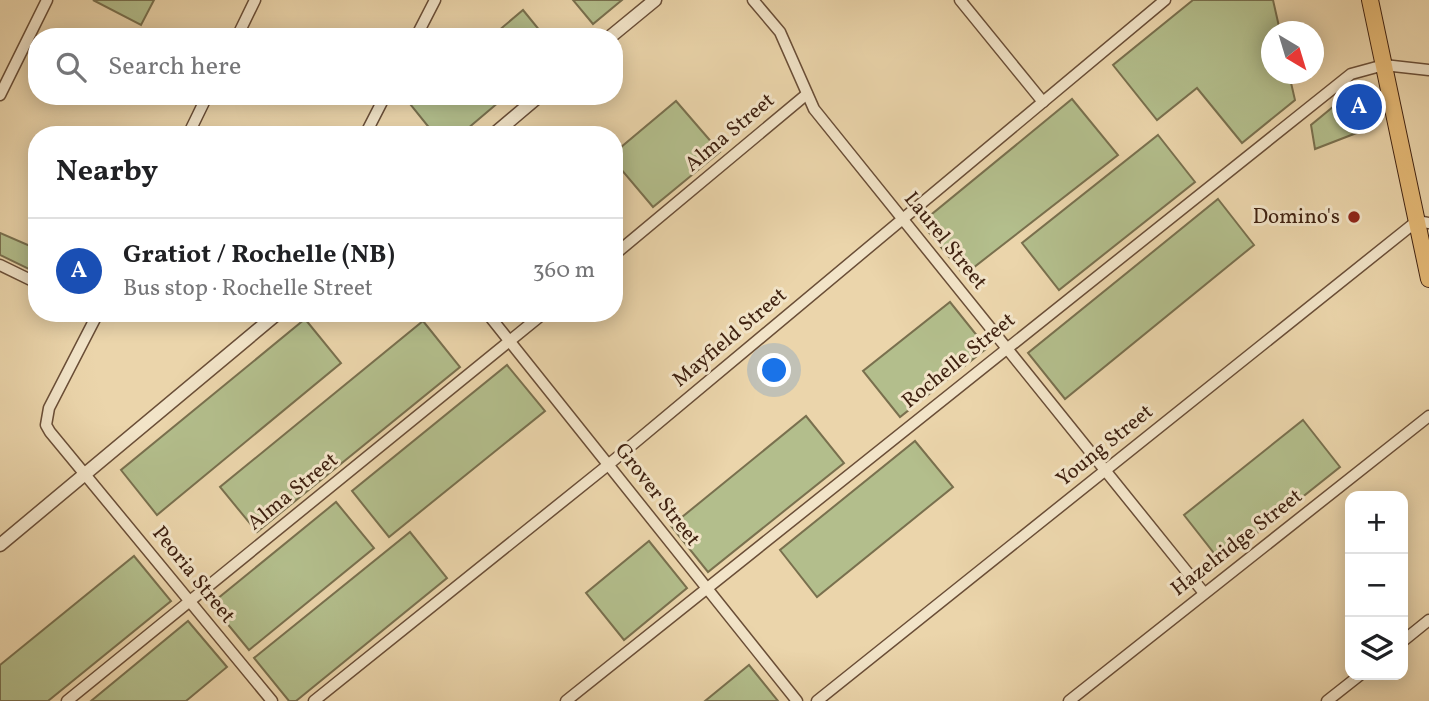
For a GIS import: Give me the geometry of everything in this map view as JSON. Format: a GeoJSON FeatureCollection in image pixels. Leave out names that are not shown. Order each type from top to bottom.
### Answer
{"type":"FeatureCollection","features":[{"type":"Feature","properties":{"kind":"main road"},"geometry":{"type":"LineString","coordinates":[[1370,0],[1423,222],[1429,279]]}},
{"type":"Feature","properties":{"kind":"street"},"geometry":{"type":"LineString","coordinates":[[33,28],[47,0]]}},
{"type":"Feature","properties":{"kind":"street"},"geometry":{"type":"LineString","coordinates":[[242,28],[256,0]]}},
{"type":"Feature","properties":{"kind":"street"},"geometry":{"type":"LineString","coordinates":[[421,28],[435,0]]}},
{"type":"Feature","properties":{"kind":"street"},"geometry":{"type":"LineString","coordinates":[[621,28],[654,0]]}},
{"type":"Feature","properties":{"kind":"street","name":"Laurel Street"},"geometry":{"type":"LineString","coordinates":[[753,0],[780,32],[814,109],[1204,593]]}},
{"type":"Feature","properties":{"kind":"street"},"geometry":{"type":"LineString","coordinates":[[960,0],[1043,102]]}},
{"type":"Feature","properties":{"kind":"street","name":"Mayfield Street"},"geometry":{"type":"LineString","coordinates":[[314,701],[608,465],[1165,0]]}},
{"type":"Feature","properties":{"kind":"street"},"geometry":{"type":"LineString","coordinates":[[0,95],[28,38]]}},
{"type":"Feature","properties":{"kind":"street"},"geometry":{"type":"LineString","coordinates":[[1384,65],[1429,69]]}},
{"type":"Feature","properties":{"kind":"street","name":"Rochelle Street"},"geometry":{"type":"LineString","coordinates":[[566,701],[1351,74],[1384,65]]}},
{"type":"Feature","properties":{"kind":"street","name":"Alma Street"},"geometry":{"type":"LineString","coordinates":[[623,247],[807,94]]}},
{"type":"Feature","properties":{"kind":"street"},"geometry":{"type":"LineString","coordinates":[[192,126],[203,105]]}},
{"type":"Feature","properties":{"kind":"street"},"geometry":{"type":"LineString","coordinates":[[370,126],[380,105]]}},
{"type":"Feature","properties":{"kind":"street"},"geometry":{"type":"LineString","coordinates":[[504,126],[528,105]]}},
{"type":"Feature","properties":{"kind":"street","name":"Young Street"},"geometry":{"type":"LineString","coordinates":[[817,701],[1105,470],[1423,222]]}},
{"type":"Feature","properties":{"kind":"street"},"geometry":{"type":"LineString","coordinates":[[0,265],[28,279]]}},
{"type":"Feature","properties":{"kind":"street","name":"Peoria Street"},"geometry":{"type":"LineString","coordinates":[[93,322],[49,408],[46,425],[272,701]]}},
{"type":"Feature","properties":{"kind":"street"},"geometry":{"type":"LineString","coordinates":[[0,545],[267,322]]}},
{"type":"Feature","properties":{"kind":"street","name":"Grover Street"},"geometry":{"type":"LineString","coordinates":[[494,322],[797,701]]}},
{"type":"Feature","properties":{"kind":"street","name":"Alma Street"},"geometry":{"type":"LineString","coordinates":[[67,701],[533,322]]}},
{"type":"Feature","properties":{"kind":"street","name":"Hazelridge Street"},"geometry":{"type":"LineString","coordinates":[[1069,701],[1429,416]]}},
{"type":"Feature","properties":{"kind":"street"},"geometry":{"type":"LineString","coordinates":[[1408,637],[1429,620]]}},
{"type":"Feature","properties":{"kind":"street"},"geometry":{"type":"LineString","coordinates":[[1327,701],[1354,680]]}},
{"type":"Feature","properties":{"kind":"green space"},"geometry":{"type":"Polygon","coordinates":[[[93,0],[154,0],[141,25],[93,0]]]}},
{"type":"Feature","properties":{"kind":"green space"},"geometry":{"type":"Polygon","coordinates":[[[573,0],[622,0],[593,24],[573,0]]]}},
{"type":"Feature","properties":{"kind":"green space"},"geometry":{"type":"Polygon","coordinates":[[[1193,0],[1273,0],[1278,21],[1261,21],[1261,84],[1291,84],[1295,100],[1242,143],[1197,88],[1157,120],[1113,65],[1193,0]]]}},
{"type":"Feature","properties":{"kind":"green space"},"geometry":{"type":"Polygon","coordinates":[[[523,10],[538,28],[502,28],[523,10]]]}},
{"type":"Feature","properties":{"kind":"green space"},"geometry":{"type":"Polygon","coordinates":[[[1351,92],[1359,132],[1315,149],[1311,125],[1351,92]]]}},
{"type":"Feature","properties":{"kind":"green space"},"geometry":{"type":"Polygon","coordinates":[[[1072,99],[1118,155],[964,275],[921,223],[1072,99]]]}},
{"type":"Feature","properties":{"kind":"green space"},"geometry":{"type":"Polygon","coordinates":[[[676,101],[720,152],[653,207],[623,172],[623,145],[676,101]]]}},
{"type":"Feature","properties":{"kind":"green space"},"geometry":{"type":"Polygon","coordinates":[[[411,105],[495,105],[471,126],[428,126],[411,105]]]}},
{"type":"Feature","properties":{"kind":"green space"},"geometry":{"type":"Polygon","coordinates":[[[1158,135],[1195,182],[1059,290],[1022,243],[1158,135]]]}},
{"type":"Feature","properties":{"kind":"green space"},"geometry":{"type":"Polygon","coordinates":[[[1218,199],[1254,245],[1065,399],[1028,353],[1218,199]]]}},
{"type":"Feature","properties":{"kind":"green space"},"geometry":{"type":"Polygon","coordinates":[[[0,233],[28,245],[28,269],[0,255],[0,233]]]}},
{"type":"Feature","properties":{"kind":"green space"},"geometry":{"type":"Polygon","coordinates":[[[950,302],[987,348],[900,417],[863,371],[950,302]]]}},
{"type":"Feature","properties":{"kind":"green space"},"geometry":{"type":"Polygon","coordinates":[[[301,322],[307,322],[341,363],[157,515],[121,470],[301,322]]]}},
{"type":"Feature","properties":{"kind":"green space"},"geometry":{"type":"Polygon","coordinates":[[[422,322],[460,367],[257,532],[220,487],[422,322]]]}},
{"type":"Feature","properties":{"kind":"green space"},"geometry":{"type":"Polygon","coordinates":[[[507,365],[545,411],[389,537],[352,491],[507,365]]]}},
{"type":"Feature","properties":{"kind":"green space"},"geometry":{"type":"Polygon","coordinates":[[[806,416],[844,463],[708,572],[671,526],[806,416]]]}},
{"type":"Feature","properties":{"kind":"green space"},"geometry":{"type":"Polygon","coordinates":[[[1303,420],[1340,467],[1221,562],[1184,515],[1303,420]]]}},
{"type":"Feature","properties":{"kind":"green space"},"geometry":{"type":"Polygon","coordinates":[[[915,441],[953,487],[817,597],[780,550],[915,441]]]}},
{"type":"Feature","properties":{"kind":"green space"},"geometry":{"type":"Polygon","coordinates":[[[336,502],[374,548],[249,650],[211,604],[336,502]]]}},
{"type":"Feature","properties":{"kind":"green space"},"geometry":{"type":"Polygon","coordinates":[[[410,532],[447,578],[296,701],[289,701],[254,658],[410,532]]]}},
{"type":"Feature","properties":{"kind":"green space"},"geometry":{"type":"Polygon","coordinates":[[[649,541],[687,588],[624,640],[586,593],[649,541]]]}},
{"type":"Feature","properties":{"kind":"green space"},"geometry":{"type":"Polygon","coordinates":[[[134,556],[171,601],[48,701],[0,701],[0,665],[134,556]]]}},
{"type":"Feature","properties":{"kind":"green space"},"geometry":{"type":"Polygon","coordinates":[[[188,621],[227,667],[186,701],[91,701],[188,621]]]}},
{"type":"Feature","properties":{"kind":"green space"},"geometry":{"type":"Polygon","coordinates":[[[749,665],[778,701],[705,701],[749,665]]]}},
{"type":"Feature","properties":{"kind":"place","name":"Gratiot / Rochelle (NB)"},"geometry":{"type":"Point","coordinates":[1359,107]}},
{"type":"Feature","properties":{"kind":"place","name":"Domino's"},"geometry":{"type":"Point","coordinates":[1354,217]}}]}
